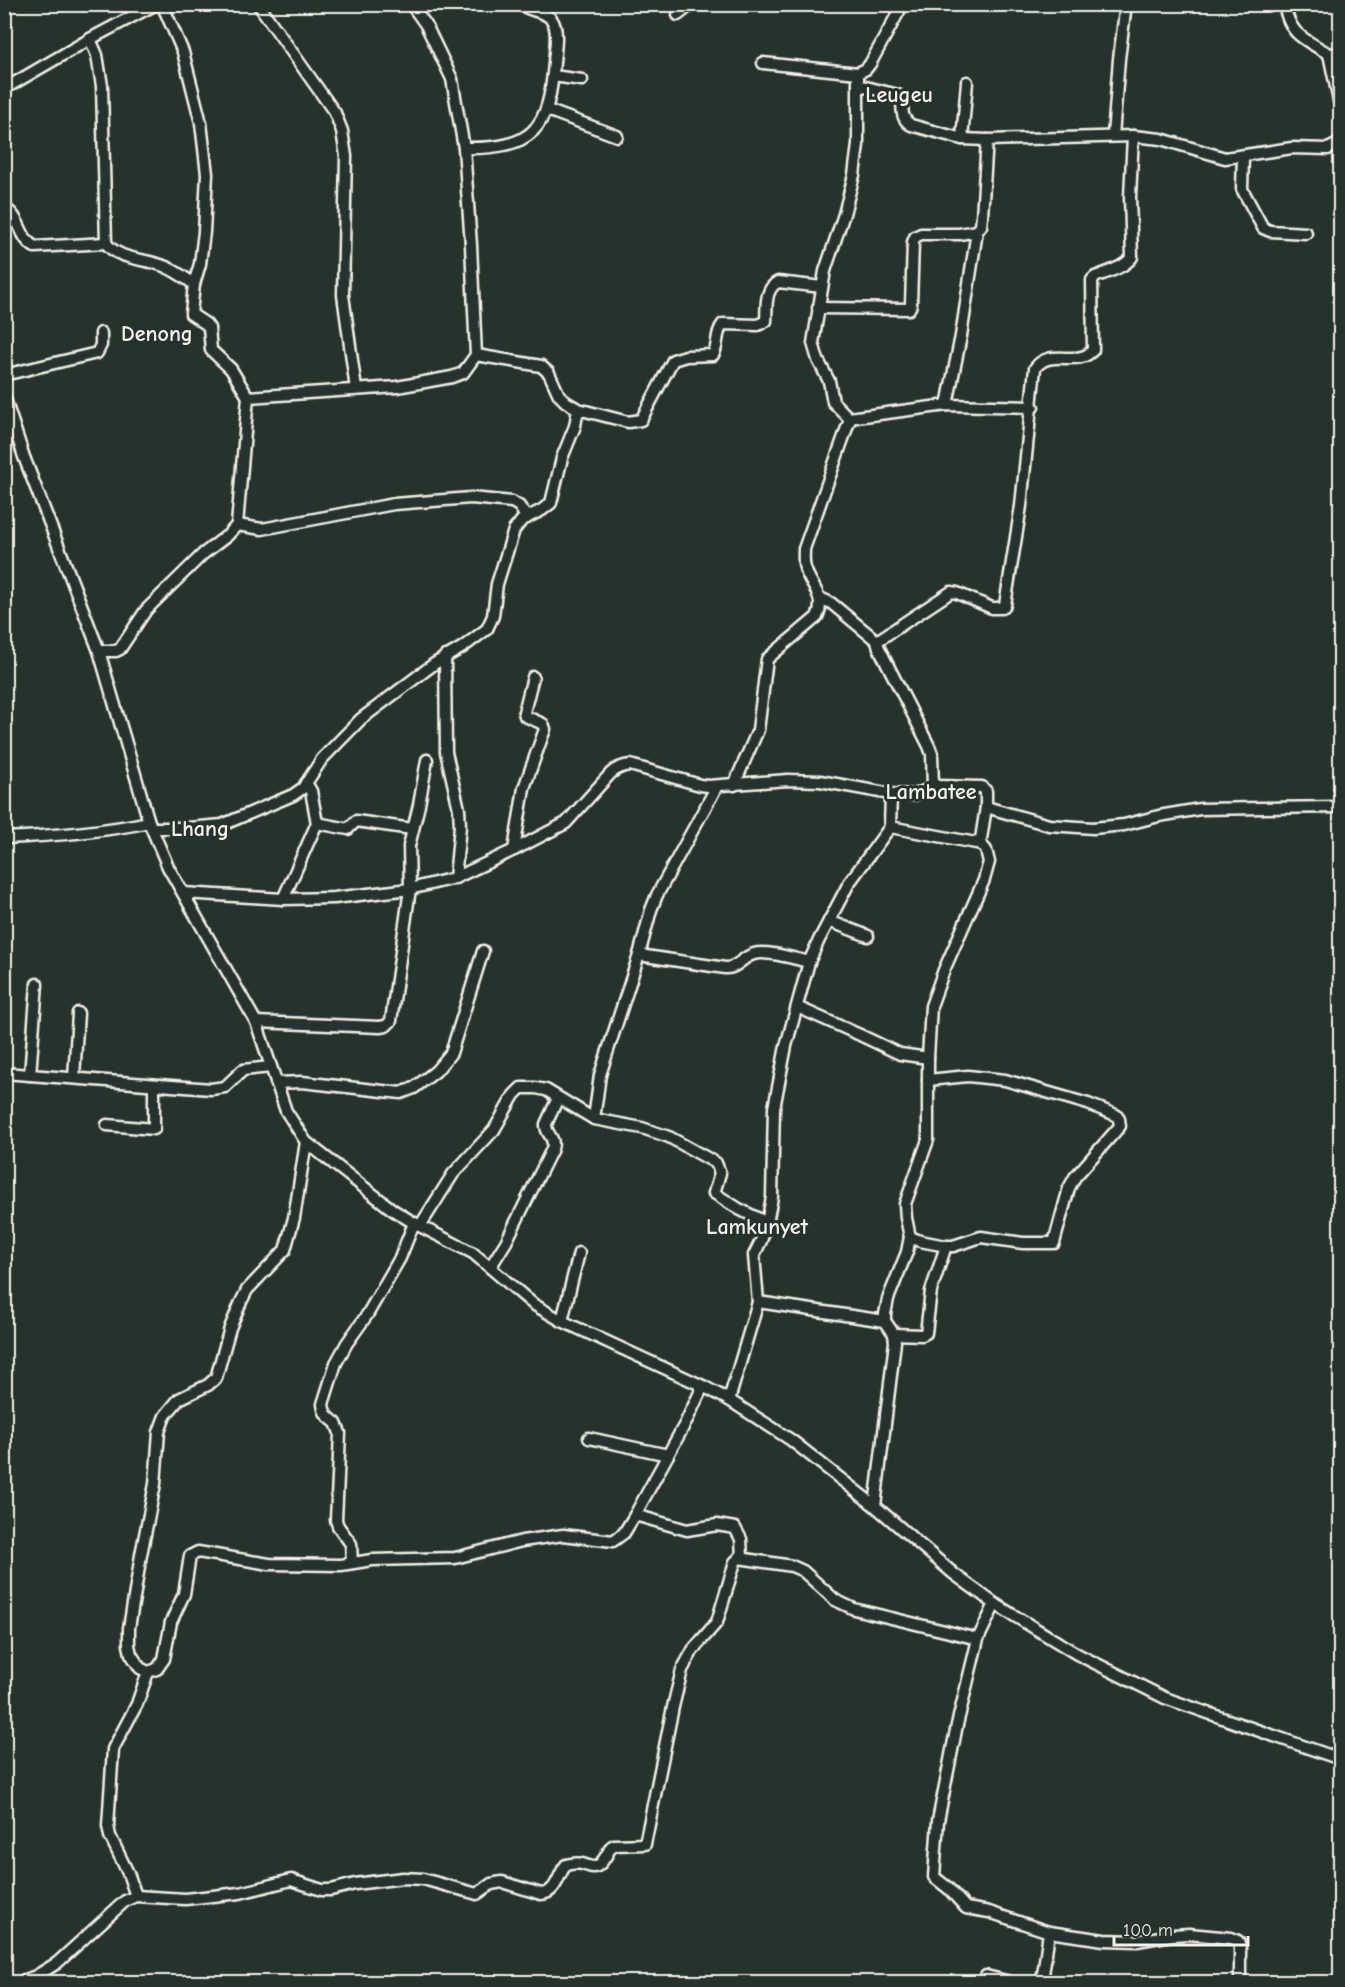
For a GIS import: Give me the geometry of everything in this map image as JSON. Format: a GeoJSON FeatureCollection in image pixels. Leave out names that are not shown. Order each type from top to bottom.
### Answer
{"type":"FeatureCollection","features":[{"type":"Feature","properties":{"kind":"street"},"geometry":{"type":"LineString","coordinates":[[4,89],[156,4]]}},
{"type":"Feature","properties":{"kind":"street"},"geometry":{"type":"LineString","coordinates":[[99,651],[120,649],[146,610],[203,554],[237,525],[248,397],[231,369],[211,350],[207,325],[191,314],[204,232],[206,157],[201,123],[183,52],[162,4]]}},
{"type":"Feature","properties":{"kind":"street"},"geometry":{"type":"LineString","coordinates":[[258,4],[335,113],[342,131],[346,156],[344,295],[356,389]]}},
{"type":"Feature","properties":{"kind":"street"},"geometry":{"type":"LineString","coordinates":[[248,397],[397,387],[458,376],[466,370],[476,355],[474,276],[464,148],[452,79],[426,25],[411,4]]}},
{"type":"Feature","properties":{"kind":"street"},"geometry":{"type":"LineString","coordinates":[[464,148],[489,148],[515,144],[533,130],[543,119],[547,110],[555,48],[553,22],[548,16],[520,4]]}},
{"type":"Feature","properties":{"kind":"street"},"geometry":{"type":"LineString","coordinates":[[678,15],[688,7],[699,4]]}},
{"type":"Feature","properties":{"kind":"street"},"geometry":{"type":"LineString","coordinates":[[763,63],[858,73],[870,64],[903,4]]}},
{"type":"Feature","properties":{"kind":"street"},"geometry":{"type":"LineString","coordinates":[[1113,136],[1126,4]]}},
{"type":"Feature","properties":{"kind":"street"},"geometry":{"type":"LineString","coordinates":[[1284,4],[1293,32],[1329,54],[1341,53]]}},
{"type":"Feature","properties":{"kind":"street"},"geometry":{"type":"LineString","coordinates":[[90,39],[97,56],[102,86],[106,243],[111,251],[167,267],[194,284]]}},
{"type":"Feature","properties":{"kind":"street"},"geometry":{"type":"LineString","coordinates":[[1329,54],[1341,106]]}},
{"type":"Feature","properties":{"kind":"street"},"geometry":{"type":"LineString","coordinates":[[858,73],[858,145],[854,175],[825,271],[813,343],[829,381],[835,406],[849,418],[947,405],[1033,407]]}},
{"type":"Feature","properties":{"kind":"street"},"geometry":{"type":"LineString","coordinates":[[553,76],[582,80]]}},
{"type":"Feature","properties":{"kind":"street"},"geometry":{"type":"LineString","coordinates":[[962,139],[967,82]]}},
{"type":"Feature","properties":{"kind":"street"},"geometry":{"type":"LineString","coordinates":[[858,85],[902,98],[905,121],[962,139],[1133,136],[1161,140],[1225,158],[1292,148],[1328,149],[1341,140]]}},
{"type":"Feature","properties":{"kind":"street"},"geometry":{"type":"LineString","coordinates":[[547,110],[617,136]]}},
{"type":"Feature","properties":{"kind":"street"},"geometry":{"type":"LineString","coordinates":[[877,641],[951,592],[992,608],[1002,608],[1005,605],[1021,506],[1033,407],[1035,368],[1047,358],[1083,357],[1093,350],[1092,280],[1129,262],[1132,257],[1133,136]]}},
{"type":"Feature","properties":{"kind":"street"},"geometry":{"type":"LineString","coordinates":[[947,405],[961,336],[977,231],[981,226],[987,140]]}},
{"type":"Feature","properties":{"kind":"street"},"geometry":{"type":"LineString","coordinates":[[1243,157],[1242,189],[1263,228],[1270,231],[1306,233]]}},
{"type":"Feature","properties":{"kind":"street"},"geometry":{"type":"LineString","coordinates":[[4,208],[12,214],[26,241],[35,247],[106,243]]}},
{"type":"Feature","properties":{"kind":"street"},"geometry":{"type":"LineString","coordinates":[[818,308],[909,309],[915,237],[921,234],[959,234],[977,231]]}},
{"type":"Feature","properties":{"kind":"street"},"geometry":{"type":"LineString","coordinates":[[476,355],[541,366],[549,373],[559,395],[578,409],[628,422],[640,420],[673,360],[686,356],[713,355],[716,352],[718,331],[723,324],[758,325],[766,321],[769,290],[772,285],[778,282],[822,287]]}},
{"type":"Feature","properties":{"kind":"street"},"geometry":{"type":"LineString","coordinates":[[4,375],[97,353],[101,345],[101,333]]}},
{"type":"Feature","properties":{"kind":"street"},"geometry":{"type":"LineString","coordinates":[[4,396],[24,457],[99,651],[151,825],[168,867],[256,1022],[291,1121],[306,1142],[393,1210],[417,1225],[473,1252],[533,1304],[562,1321],[703,1386],[791,1440],[954,1574],[995,1604],[1077,1654],[1165,1698],[1341,1759]]}},
{"type":"Feature","properties":{"kind":"street"},"geometry":{"type":"LineString","coordinates":[[4,838],[151,825],[188,828],[222,825],[293,795],[303,788],[322,759],[361,719],[445,656],[463,647],[487,629],[493,616],[497,584],[507,547],[517,524],[551,503],[562,458],[575,426],[578,409]]}},
{"type":"Feature","properties":{"kind":"street"},"geometry":{"type":"LineString","coordinates":[[734,785],[758,730],[767,658],[817,617],[820,611],[820,598],[806,571],[804,549],[849,418]]}},
{"type":"Feature","properties":{"kind":"street"},"geometry":{"type":"LineString","coordinates":[[237,525],[262,529],[394,504],[471,498],[512,502],[519,506],[527,518]]}},
{"type":"Feature","properties":{"kind":"street"},"geometry":{"type":"LineString","coordinates":[[820,598],[831,603],[877,641],[929,746],[932,754],[933,787]]}},
{"type":"Feature","properties":{"kind":"street"},"geometry":{"type":"LineString","coordinates":[[445,656],[446,752],[459,810],[460,826],[455,878]]}},
{"type":"Feature","properties":{"kind":"street"},"geometry":{"type":"LineString","coordinates":[[514,850],[524,788],[545,729],[543,724],[525,716],[524,712],[533,677]]}},
{"type":"Feature","properties":{"kind":"street"},"geometry":{"type":"LineString","coordinates":[[256,1022],[380,1027],[389,1024],[410,889],[409,846],[427,760]]}},
{"type":"Feature","properties":{"kind":"street"},"geometry":{"type":"LineString","coordinates":[[183,893],[284,899],[334,898],[410,889],[455,878],[566,823],[617,768],[630,765],[700,785],[717,786],[788,780],[820,781],[891,794],[918,795],[933,787],[982,787],[986,791],[981,839],[976,843],[890,827]]}},
{"type":"Feature","properties":{"kind":"street"},"geometry":{"type":"LineString","coordinates":[[284,899],[317,823],[311,791],[306,783]]}},
{"type":"Feature","properties":{"kind":"street"},"geometry":{"type":"LineString","coordinates":[[594,1119],[600,1075],[654,902],[717,786]]}},
{"type":"Feature","properties":{"kind":"street"},"geometry":{"type":"LineString","coordinates":[[729,1400],[758,1302],[754,1256],[767,1223],[772,1197],[774,1108],[786,1046],[810,962],[829,921],[849,883],[890,827],[891,794]]}},
{"type":"Feature","properties":{"kind":"street"},"geometry":{"type":"LineString","coordinates":[[986,807],[1049,825],[1093,828],[1124,825],[1200,809],[1341,807]]}},
{"type":"Feature","properties":{"kind":"street"},"geometry":{"type":"LineString","coordinates":[[317,823],[348,829],[356,821],[412,829]]}},
{"type":"Feature","properties":{"kind":"street"},"geometry":{"type":"LineString","coordinates":[[874,1506],[893,1364],[894,1334],[885,1321],[886,1306],[907,1252],[910,1237],[905,1204],[928,1140],[927,1058],[931,1006],[944,970],[984,880],[989,861],[986,850],[978,841]]}},
{"type":"Feature","properties":{"kind":"street"},"geometry":{"type":"LineString","coordinates":[[829,921],[868,936]]}},
{"type":"Feature","properties":{"kind":"street"},"geometry":{"type":"LineString","coordinates":[[276,1083],[302,1082],[401,1093],[414,1088],[436,1071],[451,1053],[483,951]]}},
{"type":"Feature","properties":{"kind":"street"},"geometry":{"type":"LineString","coordinates":[[639,955],[725,969],[733,968],[748,956],[760,953],[810,962]]}},
{"type":"Feature","properties":{"kind":"street"},"geometry":{"type":"LineString","coordinates":[[30,1075],[37,984]]}},
{"type":"Feature","properties":{"kind":"street"},"geometry":{"type":"LineString","coordinates":[[797,1007],[900,1054],[927,1058]]}},
{"type":"Feature","properties":{"kind":"street"},"geometry":{"type":"LineString","coordinates":[[74,1078],[78,1013]]}},
{"type":"Feature","properties":{"kind":"street"},"geometry":{"type":"LineString","coordinates":[[4,1073],[211,1089],[225,1087],[243,1070],[271,1067]]}},
{"type":"Feature","properties":{"kind":"street"},"geometry":{"type":"LineString","coordinates":[[910,1237],[946,1246],[954,1246],[981,1237],[1023,1244],[1054,1243],[1069,1188],[1075,1177],[1120,1126],[1116,1115],[1088,1104],[1005,1080],[969,1076],[928,1080]]}},
{"type":"Feature","properties":{"kind":"street"},"geometry":{"type":"LineString","coordinates":[[107,1125],[154,1129],[154,1085]]}},
{"type":"Feature","properties":{"kind":"street"},"geometry":{"type":"LineString","coordinates":[[352,1563],[351,1544],[336,1520],[340,1433],[336,1423],[324,1411],[323,1404],[336,1364],[347,1343],[367,1315],[417,1225],[453,1174],[494,1130],[514,1095],[521,1088],[546,1090],[594,1119],[642,1128],[669,1137],[716,1163],[720,1173],[714,1193],[767,1223]]}},
{"type":"Feature","properties":{"kind":"street"},"geometry":{"type":"LineString","coordinates":[[491,1266],[506,1242],[552,1149],[553,1140],[546,1124],[558,1098]]}},
{"type":"Feature","properties":{"kind":"street"},"geometry":{"type":"LineString","coordinates":[[306,1142],[294,1218],[285,1250],[260,1275],[244,1296],[233,1320],[216,1378],[208,1385],[179,1399],[165,1416],[159,1432],[155,1484],[129,1628],[131,1654],[140,1668],[148,1672],[157,1669],[164,1659],[171,1622],[183,1598],[186,1571],[192,1553],[201,1552],[269,1564],[329,1565],[372,1560],[455,1558],[522,1541],[563,1535],[613,1541],[624,1533],[635,1515],[703,1386]]}},
{"type":"Feature","properties":{"kind":"street"},"geometry":{"type":"LineString","coordinates":[[894,1334],[922,1335],[926,1333],[931,1292],[946,1246]]}},
{"type":"Feature","properties":{"kind":"street"},"geometry":{"type":"LineString","coordinates":[[562,1321],[579,1253]]}},
{"type":"Feature","properties":{"kind":"street"},"geometry":{"type":"LineString","coordinates":[[758,1302],[885,1321]]}},
{"type":"Feature","properties":{"kind":"street"},"geometry":{"type":"LineString","coordinates":[[589,1438],[668,1455]]}},
{"type":"Feature","properties":{"kind":"street"},"geometry":{"type":"LineString","coordinates":[[635,1515],[687,1530],[717,1526],[735,1528],[741,1539],[742,1558]]}},
{"type":"Feature","properties":{"kind":"street"},"geometry":{"type":"LineString","coordinates":[[20,1983],[51,1967],[125,1901],[136,1896],[184,1899],[240,1893],[291,1880],[322,1890],[331,1890],[365,1882],[403,1878],[423,1879],[477,1894],[491,1884],[502,1882],[542,1894],[553,1888],[566,1865],[572,1863],[596,1867],[603,1864],[614,1845],[645,1844],[682,1670],[693,1650],[717,1622],[735,1562],[742,1558],[792,1566],[803,1571],[835,1600],[854,1609],[924,1624],[978,1639]]}},
{"type":"Feature","properties":{"kind":"street"},"geometry":{"type":"LineString","coordinates":[[995,1604],[978,1639],[957,1725],[938,1821],[934,1877],[948,1888],[966,1908],[989,1912],[1049,1932],[1104,1940],[1137,1941],[1189,1934],[1232,1938],[1238,1941],[1240,1946],[1240,1983]]}},
{"type":"Feature","properties":{"kind":"street"},"geometry":{"type":"LineString","coordinates":[[136,1896],[128,1873],[112,1842],[108,1826],[113,1749],[137,1704],[148,1672]]}},
{"type":"Feature","properties":{"kind":"street"},"geometry":{"type":"LineString","coordinates":[[1042,1983],[1049,1932]]}},
{"type":"Feature","properties":{"kind":"street"},"geometry":{"type":"LineString","coordinates":[[986,1976],[1010,1983]]}},
{"type":"Feature","properties":{"kind":"district","name":"Leugeu"},"geometry":{"type":"Point","coordinates":[899,95]}},
{"type":"Feature","properties":{"kind":"district","name":"Denong"},"geometry":{"type":"Point","coordinates":[157,334]}},
{"type":"Feature","properties":{"kind":"district","name":"Lambatee"},"geometry":{"type":"Point","coordinates":[931,792]}},
{"type":"Feature","properties":{"kind":"district","name":"Lhang"},"geometry":{"type":"Point","coordinates":[200,829]}},
{"type":"Feature","properties":{"kind":"district","name":"Lamkunyet"},"geometry":{"type":"Point","coordinates":[757,1227]}}]}
